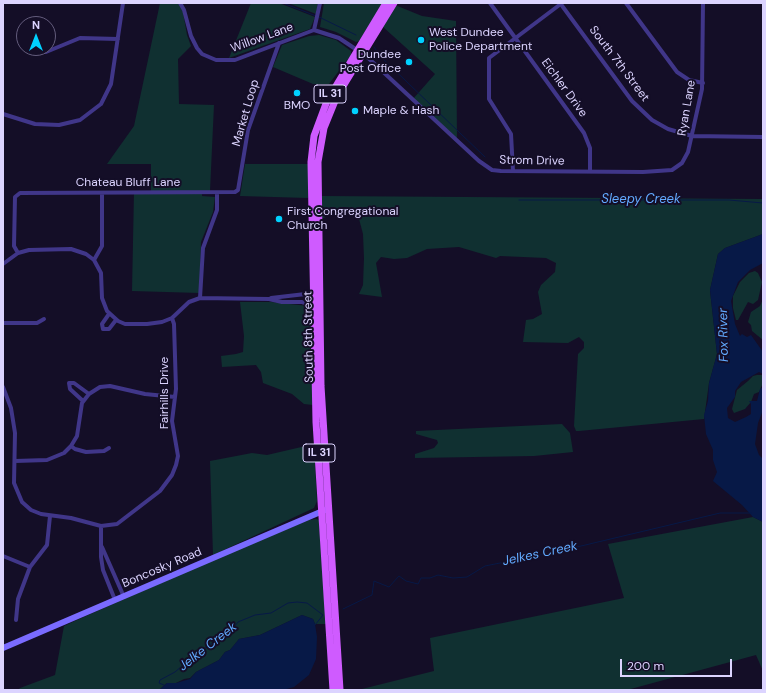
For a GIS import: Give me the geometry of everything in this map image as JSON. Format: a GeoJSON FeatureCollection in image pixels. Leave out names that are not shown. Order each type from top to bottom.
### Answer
{"type":"FeatureCollection","features":[{"type":"Feature","properties":{"kind":"main road","name":"South 8th Street"},"geometry":{"type":"LineString","coordinates":[[360,52],[386,3]]}},
{"type":"Feature","properties":{"kind":"main road","name":"South 8th Street"},"geometry":{"type":"LineString","coordinates":[[333,690],[322,393],[310,177],[314,136],[330,93],[394,3]]}},
{"type":"Feature","properties":{"kind":"main road","name":"South 8th Street"},"geometry":{"type":"LineString","coordinates":[[316,293],[313,307],[316,422],[326,510],[340,690]]}},
{"type":"Feature","properties":{"kind":"street"},"geometry":{"type":"LineString","coordinates":[[3,114],[47,126],[73,122],[86,116],[101,104],[109,90],[123,3]]}},
{"type":"Feature","properties":{"kind":"street","name":"Willow Lane"},"geometry":{"type":"LineString","coordinates":[[180,3],[184,10],[195,44],[202,54],[221,61],[235,60],[314,30]]}},
{"type":"Feature","properties":{"kind":"street"},"geometry":{"type":"LineString","coordinates":[[320,3],[319,15],[314,30],[334,35],[360,52]]}},
{"type":"Feature","properties":{"kind":"street","name":"Eichler Drive"},"geometry":{"type":"LineString","coordinates":[[490,3],[586,135],[590,148],[590,172]]}},
{"type":"Feature","properties":{"kind":"street"},"geometry":{"type":"LineString","coordinates":[[513,171],[511,134],[489,99],[488,64],[490,56],[561,3]]}},
{"type":"Feature","properties":{"kind":"street","name":"South 7th Street"},"geometry":{"type":"LineString","coordinates":[[561,3],[640,110],[661,126],[692,136],[763,137]]}},
{"type":"Feature","properties":{"kind":"street"},"geometry":{"type":"LineString","coordinates":[[626,3],[677,72],[686,79],[702,83]]}},
{"type":"Feature","properties":{"kind":"street","name":"Ryan Lane"},"geometry":{"type":"LineString","coordinates":[[680,165],[687,154],[692,136],[702,83],[703,3]]}},
{"type":"Feature","properties":{"kind":"street"},"geometry":{"type":"LineString","coordinates":[[56,48],[80,38],[118,39]]}},
{"type":"Feature","properties":{"kind":"street","name":"Market Loop"},"geometry":{"type":"LineString","coordinates":[[238,190],[248,130],[279,43]]}},
{"type":"Feature","properties":{"kind":"street","name":"Strom Drive"},"geometry":{"type":"LineString","coordinates":[[360,52],[484,165],[496,171],[664,172],[680,165]]}},
{"type":"Feature","properties":{"kind":"street","name":"Chateau Bluff Lane"},"geometry":{"type":"LineString","coordinates":[[18,253],[14,246],[15,197],[18,194],[218,193],[235,192],[238,190]]}},
{"type":"Feature","properties":{"kind":"street"},"geometry":{"type":"LineString","coordinates":[[94,260],[102,246],[102,193]]}},
{"type":"Feature","properties":{"kind":"street"},"geometry":{"type":"LineString","coordinates":[[200,298],[203,248],[217,210],[218,193]]}},
{"type":"Feature","properties":{"kind":"street"},"geometry":{"type":"LineString","coordinates":[[3,264],[18,253],[36,249],[71,249],[86,254],[94,260],[101,273],[102,298],[109,314],[116,320],[125,324],[162,322],[172,318],[182,306],[200,298],[269,299],[316,293]]}},
{"type":"Feature","properties":{"kind":"street"},"geometry":{"type":"LineString","coordinates":[[269,299],[282,302],[302,302],[313,307]]}},
{"type":"Feature","properties":{"kind":"street"},"geometry":{"type":"LineString","coordinates":[[109,314],[102,324],[103,329],[109,329],[116,320]]}},
{"type":"Feature","properties":{"kind":"street","name":"Fairhills Drive"},"geometry":{"type":"LineString","coordinates":[[101,526],[117,524],[131,515],[160,491],[172,475],[178,456],[172,421],[175,397],[174,324],[172,318]]}},
{"type":"Feature","properties":{"kind":"street"},"geometry":{"type":"LineString","coordinates":[[3,323],[37,323],[44,319]]}},
{"type":"Feature","properties":{"kind":"street"},"geometry":{"type":"LineString","coordinates":[[83,401],[70,389],[69,384],[74,383],[89,394]]}},
{"type":"Feature","properties":{"kind":"street"},"geometry":{"type":"LineString","coordinates":[[15,461],[34,461],[60,456],[71,446],[77,436],[83,401],[89,394],[100,387],[110,386],[146,394],[175,397]]}},
{"type":"Feature","properties":{"kind":"street"},"geometry":{"type":"LineString","coordinates":[[3,388],[11,408],[14,425],[14,483],[19,498],[31,510],[50,516],[71,518],[101,526],[101,557],[103,570],[115,600]]}},
{"type":"Feature","properties":{"kind":"street"},"geometry":{"type":"LineString","coordinates":[[71,446],[75,449],[86,452],[104,451],[109,448]]}},
{"type":"Feature","properties":{"kind":"street","name":"Boncosky Road"},"geometry":{"type":"LineString","coordinates":[[3,648],[326,510]]}},
{"type":"Feature","properties":{"kind":"street"},"geometry":{"type":"LineString","coordinates":[[16,620],[20,593],[30,567],[47,545],[50,516]]}},
{"type":"Feature","properties":{"kind":"street"},"geometry":{"type":"LineString","coordinates":[[102,547],[124,596]]}},
{"type":"Feature","properties":{"kind":"street"},"geometry":{"type":"LineString","coordinates":[[3,556],[30,567]]}},
{"type":"Feature","properties":{"kind":"green space"},"geometry":{"type":"Polygon","coordinates":[[[160,3],[178,3],[183,12],[187,35],[191,46],[178,59],[179,104],[214,105],[210,191],[151,191],[151,164],[107,164],[134,126],[160,3]]]}},
{"type":"Feature","properties":{"kind":"green space"},"geometry":{"type":"Polygon","coordinates":[[[251,3],[279,3],[315,17],[310,29],[229,58],[251,3]]]}},
{"type":"Feature","properties":{"kind":"green space"},"geometry":{"type":"Polygon","coordinates":[[[288,3],[318,3],[316,14],[288,3]]]}},
{"type":"Feature","properties":{"kind":"green space"},"geometry":{"type":"Polygon","coordinates":[[[324,3],[383,3],[359,41],[356,42],[336,32],[320,27],[324,3]]]}},
{"type":"Feature","properties":{"kind":"green space"},"geometry":{"type":"Polygon","coordinates":[[[395,5],[422,16],[456,21],[457,140],[413,99],[435,74],[382,26],[395,5]]]}},
{"type":"Feature","properties":{"kind":"green space"},"geometry":{"type":"Polygon","coordinates":[[[319,35],[336,40],[351,51],[351,55],[329,84],[313,84],[273,67],[282,45],[309,36],[319,35]]]}},
{"type":"Feature","properties":{"kind":"green space"},"geometry":{"type":"Polygon","coordinates":[[[245,164],[308,164],[308,198],[240,196],[245,164]]]}},
{"type":"Feature","properties":{"kind":"green space"},"geometry":{"type":"Polygon","coordinates":[[[134,192],[202,193],[202,196],[215,197],[213,212],[201,242],[200,293],[132,291],[134,192]]]}},
{"type":"Feature","properties":{"kind":"green space"},"geometry":{"type":"Polygon","coordinates":[[[320,196],[763,199],[763,234],[725,248],[718,254],[710,290],[717,354],[709,383],[704,419],[576,431],[574,426],[578,354],[584,348],[584,342],[579,337],[568,343],[523,342],[526,320],[533,319],[542,314],[538,292],[541,285],[555,272],[556,263],[546,258],[500,256],[496,258],[459,247],[427,249],[407,258],[394,259],[381,257],[376,263],[382,297],[359,294],[363,285],[364,258],[363,234],[358,215],[354,211],[336,213],[321,219],[320,196]]]}},
{"type":"Feature","properties":{"kind":"green space"},"geometry":{"type":"Polygon","coordinates":[[[755,271],[758,273],[762,282],[758,300],[753,304],[748,302],[738,320],[736,320],[733,308],[733,296],[740,282],[749,273],[755,271]]]}},
{"type":"Feature","properties":{"kind":"green space"},"geometry":{"type":"Polygon","coordinates":[[[763,299],[763,340],[752,331],[751,325],[748,322],[751,312],[760,306],[763,299]]]}},
{"type":"Feature","properties":{"kind":"green space"},"geometry":{"type":"Polygon","coordinates":[[[240,302],[271,302],[308,306],[311,311],[313,405],[304,404],[292,394],[263,383],[261,372],[256,365],[222,367],[221,356],[243,352],[244,336],[240,302]]]}},
{"type":"Feature","properties":{"kind":"green space"},"geometry":{"type":"Polygon","coordinates":[[[762,375],[763,383],[759,392],[754,394],[751,402],[745,409],[734,413],[732,409],[737,390],[753,376],[762,375]]]}},
{"type":"Feature","properties":{"kind":"green space"},"geometry":{"type":"Polygon","coordinates":[[[562,424],[570,433],[573,452],[534,456],[415,458],[415,454],[434,448],[438,443],[437,440],[416,434],[416,431],[562,424]]]}},
{"type":"Feature","properties":{"kind":"green space"},"geometry":{"type":"Polygon","coordinates":[[[314,445],[317,501],[314,508],[213,555],[210,461],[252,453],[267,455],[314,445]]]}},
{"type":"Feature","properties":{"kind":"green space"},"geometry":{"type":"Polygon","coordinates":[[[753,517],[763,522],[763,671],[756,655],[627,690],[358,690],[434,671],[430,638],[624,598],[608,544],[753,517]]]}},
{"type":"Feature","properties":{"kind":"green space"},"geometry":{"type":"Polygon","coordinates":[[[309,520],[319,520],[327,624],[315,624],[313,619],[302,615],[260,635],[239,639],[219,660],[196,672],[190,678],[176,683],[167,683],[159,690],[18,690],[55,675],[64,626],[213,560],[309,520]]]}},
{"type":"Feature","properties":{"kind":"water","name":"Fox River"},"geometry":{"type":"Polygon","coordinates":[[[763,234],[763,263],[750,270],[738,282],[731,301],[735,324],[740,336],[742,334],[747,337],[751,335],[763,352],[763,374],[759,372],[741,382],[735,391],[735,397],[727,408],[728,418],[735,422],[746,417],[751,414],[751,404],[749,401],[757,401],[760,389],[763,387],[763,410],[758,423],[755,444],[759,455],[763,459],[763,522],[753,517],[742,505],[713,481],[717,472],[713,460],[713,450],[706,434],[704,415],[708,401],[709,383],[717,354],[710,290],[718,254],[725,248],[763,234]]]}},
{"type":"Feature","properties":{"kind":"water"},"geometry":{"type":"Polygon","coordinates":[[[302,615],[313,619],[315,624],[317,637],[316,659],[309,675],[294,687],[283,690],[159,690],[167,683],[176,683],[190,679],[196,672],[219,660],[239,639],[260,635],[302,615]]]}},
{"type":"Feature","properties":{"kind":"waterway","name":"Sleepy Creek"},"geometry":{"type":"LineString","coordinates":[[283,3],[316,16]]}},
{"type":"Feature","properties":{"kind":"waterway","name":"Sleepy Creek"},"geometry":{"type":"LineString","coordinates":[[319,17],[356,35]]}},
{"type":"Feature","properties":{"kind":"waterway","name":"Sleepy Creek"},"geometry":{"type":"LineString","coordinates":[[374,47],[381,57],[485,157]]}},
{"type":"Feature","properties":{"kind":"waterway","name":"Sleepy Creek"},"geometry":{"type":"LineString","coordinates":[[519,200],[729,200],[763,203]]}},
{"type":"Feature","properties":{"kind":"waterway","name":"Jelkes Creek"},"geometry":{"type":"LineString","coordinates":[[343,609],[372,595],[374,581],[389,587],[399,576],[406,581],[418,584],[421,578],[430,578],[438,575],[453,578],[467,577],[485,566],[560,551],[720,513],[751,513]]}},
{"type":"Feature","properties":{"kind":"waterway","name":"Jelke Creek"},"geometry":{"type":"LineString","coordinates":[[164,685],[159,683],[160,680],[175,672],[197,653],[231,631],[238,622],[255,615],[271,613],[288,603],[307,603],[323,615],[315,625]]}},
{"type":"Feature","properties":{"kind":"place","name":"West Dundee Police Department"},"geometry":{"type":"Point","coordinates":[421,40]}},
{"type":"Feature","properties":{"kind":"place","name":"Dundee Post Office"},"geometry":{"type":"Point","coordinates":[409,62]}},
{"type":"Feature","properties":{"kind":"place","name":"BMO"},"geometry":{"type":"Point","coordinates":[297,93]}},
{"type":"Feature","properties":{"kind":"place","name":"Maple & Hash"},"geometry":{"type":"Point","coordinates":[355,111]}},
{"type":"Feature","properties":{"kind":"place","name":"First Congregational Church"},"geometry":{"type":"Point","coordinates":[279,219]}}]}
